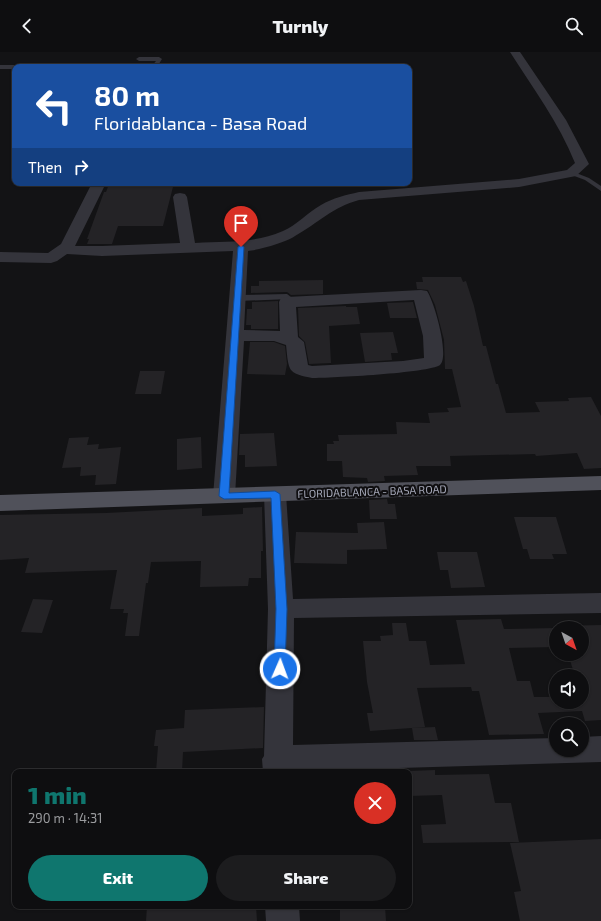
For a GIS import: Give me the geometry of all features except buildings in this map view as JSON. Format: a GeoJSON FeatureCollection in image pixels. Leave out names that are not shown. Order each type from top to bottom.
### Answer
{"type":"FeatureCollection","features":[{"type":"Feature","properties":{"kind":"main road","name":"FLORIDABLANCA - BASA ROAD"},"geometry":{"type":"LineString","coordinates":[[0,503],[601,483]]}},
{"type":"Feature","properties":{"kind":"street"},"geometry":{"type":"LineString","coordinates":[[67,247],[68,250],[75,251],[102,251],[251,246],[289,234],[326,208],[342,200],[359,196],[519,183],[571,173],[582,164],[578,153],[559,119],[515,52]]}},
{"type":"Feature","properties":{"kind":"street"},"geometry":{"type":"LineString","coordinates":[[0,257],[50,258],[67,247],[98,186]]}},
{"type":"Feature","properties":{"kind":"street"},"geometry":{"type":"LineString","coordinates":[[180,197],[188,247]]}},
{"type":"Feature","properties":{"kind":"street"},"geometry":{"type":"LineString","coordinates":[[224,496],[241,247]]}},
{"type":"Feature","properties":{"kind":"street"},"geometry":{"type":"LineString","coordinates":[[236,336],[272,335],[289,339],[294,342],[299,368],[312,372],[403,367],[425,364],[433,361],[434,352],[429,322],[422,295],[287,302],[289,339]]}},
{"type":"Feature","properties":{"kind":"street"},"geometry":{"type":"LineString","coordinates":[[275,494],[281,609],[278,766],[549,751]]}},
{"type":"Feature","properties":{"kind":"street"},"geometry":{"type":"LineString","coordinates":[[281,609],[601,603]]}},
{"type":"Feature","properties":{"kind":"street"},"geometry":{"type":"LineString","coordinates":[[589,750],[601,749]]}},
{"type":"Feature","properties":{"kind":"street"},"geometry":{"type":"LineString","coordinates":[[282,909],[283,921]]}},
{"type":"Feature","properties":{"kind":"lane"},"geometry":{"type":"LineString","coordinates":[[139,58],[159,59],[156,64]]}},
{"type":"Feature","properties":{"kind":"lane"},"geometry":{"type":"LineString","coordinates":[[0,67],[12,67]]}},
{"type":"Feature","properties":{"kind":"lane"},"geometry":{"type":"LineString","coordinates":[[571,173],[587,180],[601,189]]}},
{"type":"Feature","properties":{"kind":"lane"},"geometry":{"type":"LineString","coordinates":[[238,298],[287,296]]}},
{"type":"Feature","properties":{"kind":"route"},"geometry":{"type":"LineString","coordinates":[[241,247],[224,496],[275,494],[281,609],[280,669]]}}]}
